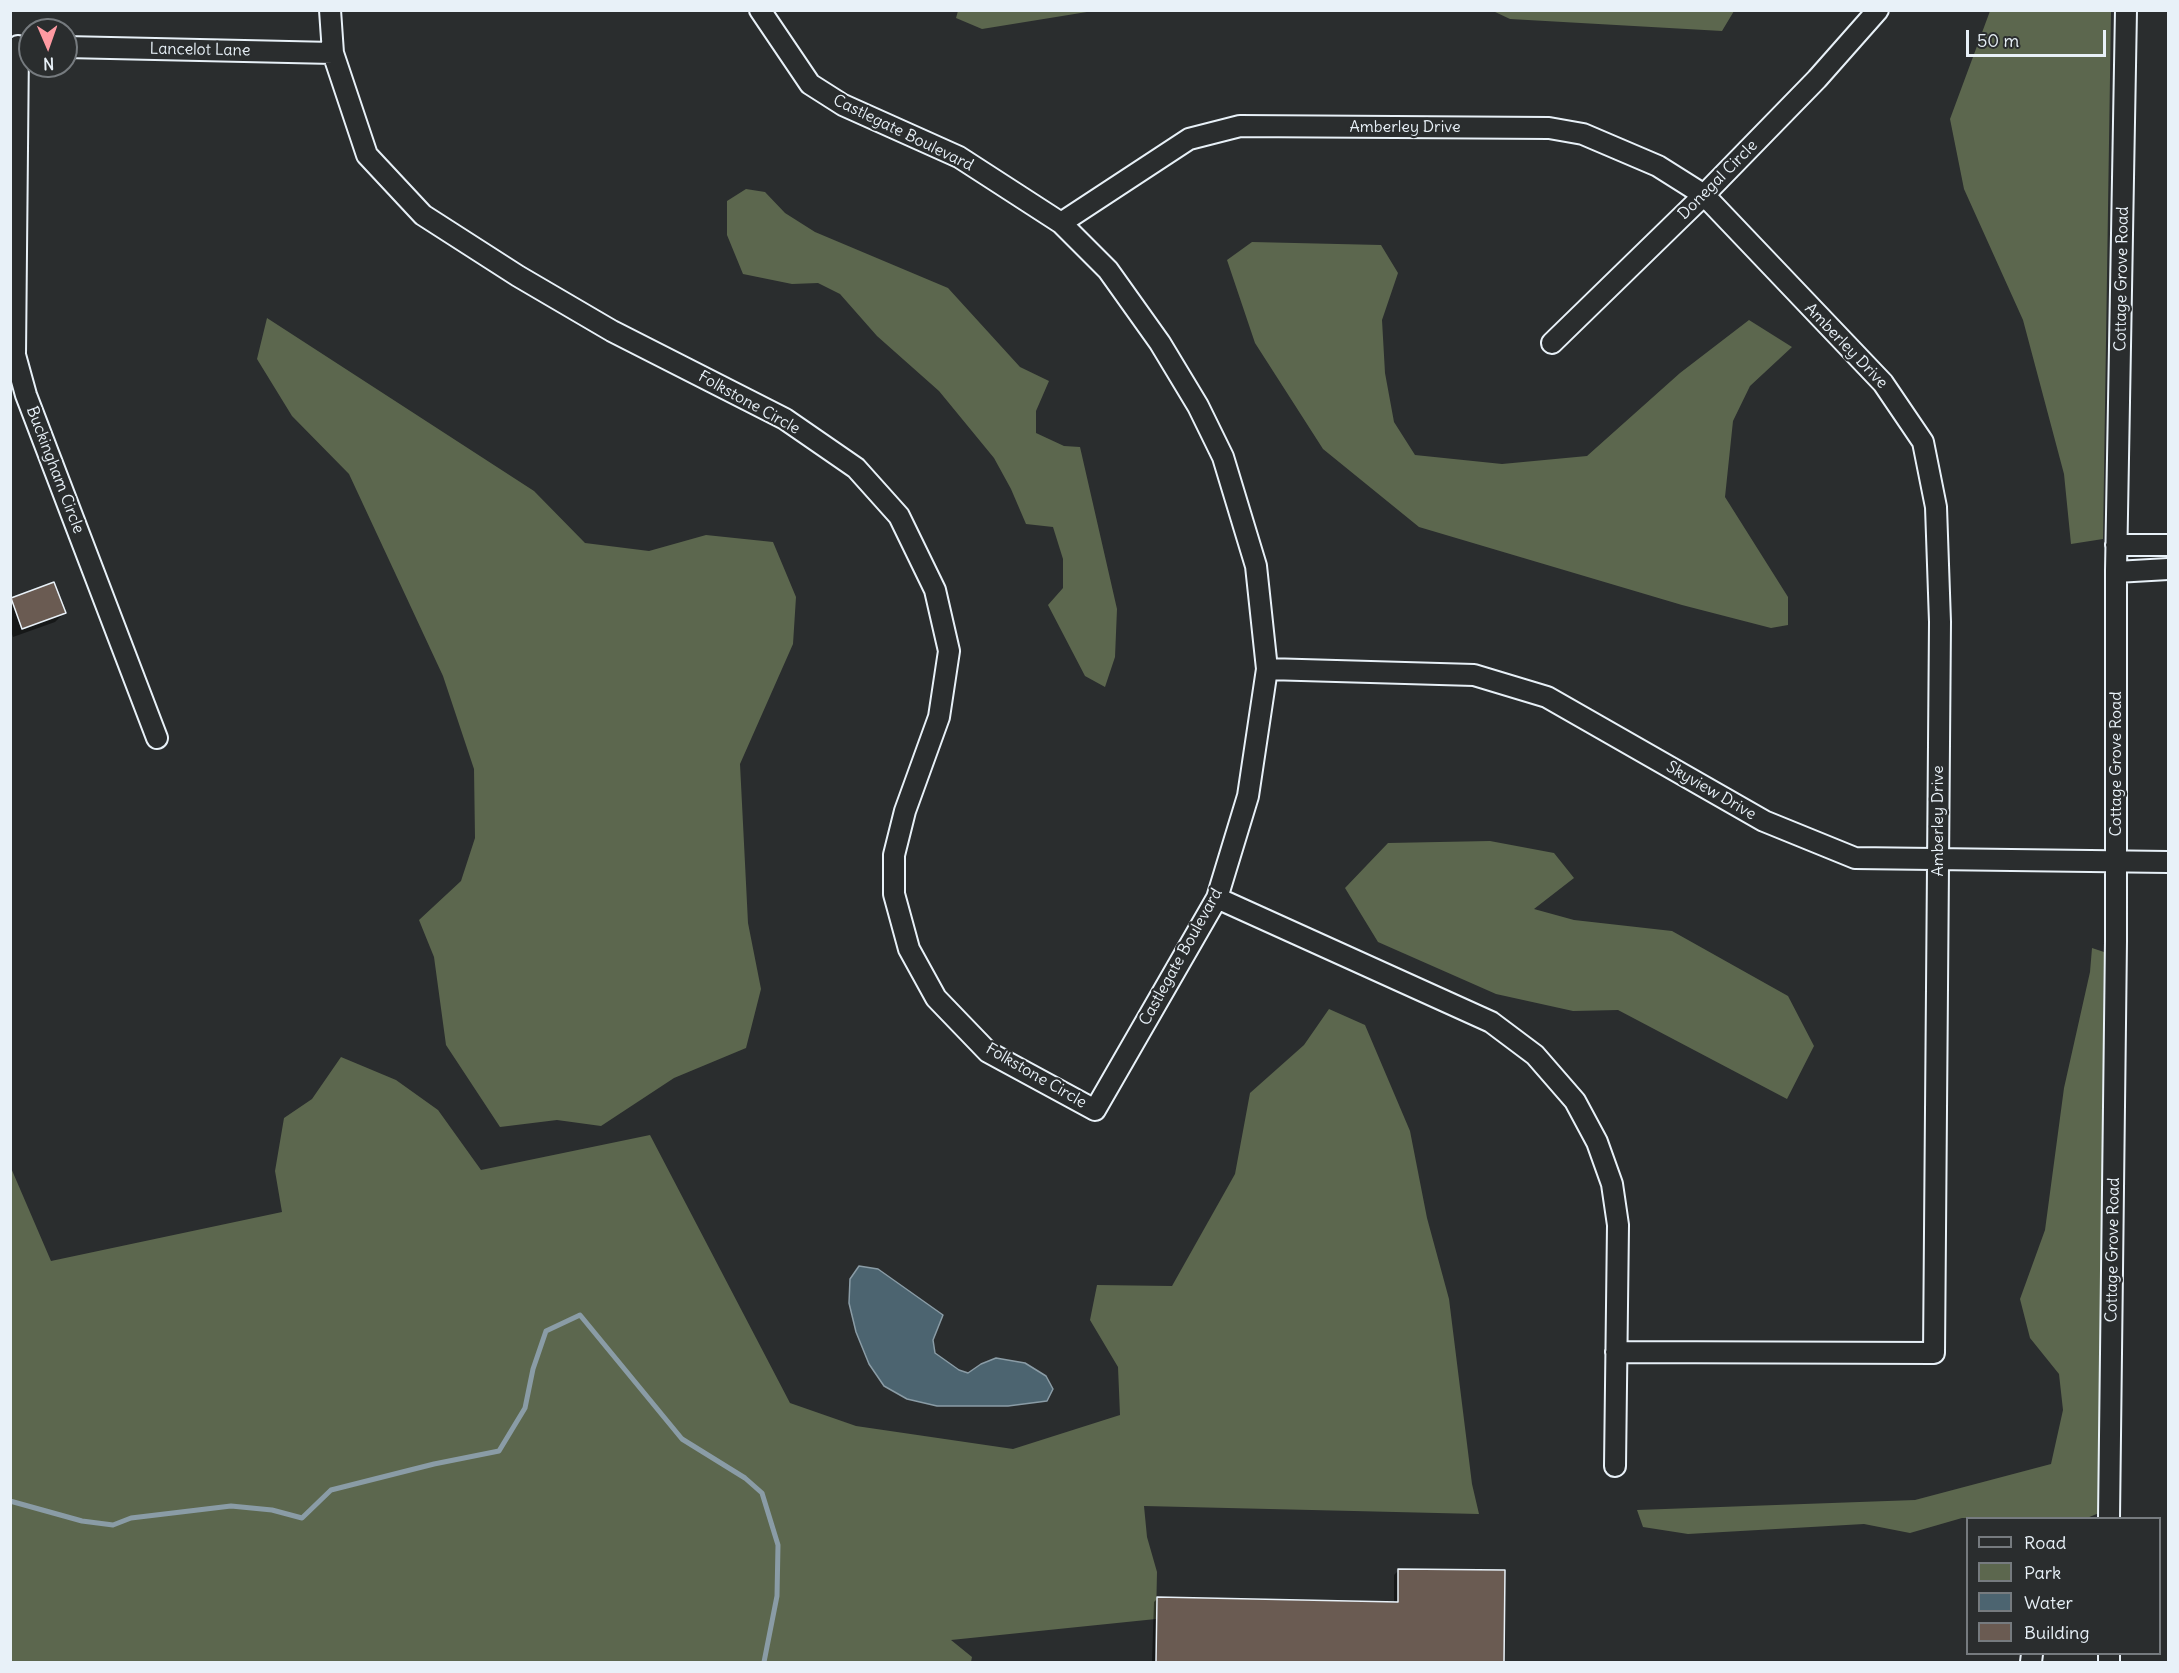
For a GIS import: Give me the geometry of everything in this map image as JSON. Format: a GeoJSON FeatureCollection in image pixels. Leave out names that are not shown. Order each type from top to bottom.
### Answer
{"type":"FeatureCollection","features":[{"type":"Feature","properties":{"kind":"street","name":"Folkstone Circle"},"geometry":{"type":"LineString","coordinates":[[330,10],[333,53],[367,155],[423,215],[518,276],[612,331],[785,419],[856,468],[899,516],[935,590],[949,651],[939,717],[905,812],[894,855],[894,894],[909,949],[936,998],[988,1052],[1095,1110]]}},
{"type":"Feature","properties":{"kind":"street","name":"Castlegate Boulevard"},"geometry":{"type":"LineString","coordinates":[[760,10],[810,84],[843,105],[958,157],[1062,223],[1107,270],[1160,343],[1198,406],[1223,457],[1256,566],[1267,669],[1248,796],[1216,898],[1095,1110]]}},
{"type":"Feature","properties":{"kind":"street","name":"Donegal Circle"},"geometry":{"type":"LineString","coordinates":[[1552,342],[1704,195],[1817,79],[1878,10]]}},
{"type":"Feature","properties":{"kind":"street","name":"Cottage Grove Road"},"geometry":{"type":"LineString","coordinates":[[2109,1517],[2116,545],[2126,10]]}},
{"type":"Feature","properties":{"kind":"street","name":"Lancelot Lane"},"geometry":{"type":"LineString","coordinates":[[78,47],[333,53]]}},
{"type":"Feature","properties":{"kind":"street","name":"Buckingham Circle"},"geometry":{"type":"LineString","coordinates":[[19,78],[15,355],[26,395],[157,738]]}},
{"type":"Feature","properties":{"kind":"street","name":"Amberley Drive"},"geometry":{"type":"LineString","coordinates":[[1062,223],[1189,139],[1240,126],[1549,128],[1583,134],[1658,166],[1704,195],[1883,383],[1923,442],[1936,507],[1940,622],[1934,1353],[1616,1352]]}},
{"type":"Feature","properties":{"kind":"street"},"geometry":{"type":"LineString","coordinates":[[2116,545],[2169,545]]}},
{"type":"Feature","properties":{"kind":"street"},"geometry":{"type":"LineString","coordinates":[[2116,572],[2169,569]]}},
{"type":"Feature","properties":{"kind":"street","name":"Skyview Drive"},"geometry":{"type":"LineString","coordinates":[[1267,669],[1474,675],[1547,697],[1764,821],[1855,858],[2169,862]]}},
{"type":"Feature","properties":{"kind":"street"},"geometry":{"type":"LineString","coordinates":[[1216,898],[1491,1022],[1535,1054],[1575,1101],[1597,1142],[1612,1184],[1618,1225],[1615,1466]]}},
{"type":"Feature","properties":{"kind":"green space"},"geometry":{"type":"Polygon","coordinates":[[[958,10],[1093,11],[982,29],[956,18],[958,10]]]}},
{"type":"Feature","properties":{"kind":"green space"},"geometry":{"type":"Polygon","coordinates":[[[1734,10],[1722,31],[1510,19],[1493,11],[1734,10]]]}},
{"type":"Feature","properties":{"kind":"green space"},"geometry":{"type":"Polygon","coordinates":[[[1990,11],[2111,11],[2103,539],[2071,544],[2064,474],[2023,320],[1964,189],[1950,119],[1990,11]]]}},
{"type":"Feature","properties":{"kind":"green space"},"geometry":{"type":"Polygon","coordinates":[[[746,189],[765,192],[785,213],[815,232],[948,288],[1020,367],[1049,381],[1036,411],[1036,433],[1064,446],[1080,447],[1117,609],[1115,657],[1105,687],[1085,676],[1048,605],[1063,588],[1063,559],[1053,527],[1026,524],[994,458],[939,391],[877,336],[840,294],[818,283],[792,284],[743,274],[727,235],[727,201],[746,189]]]}},
{"type":"Feature","properties":{"kind":"green space"},"geometry":{"type":"Polygon","coordinates":[[[1252,242],[1381,245],[1398,273],[1382,320],[1385,373],[1394,422],[1415,455],[1502,464],[1587,456],[1680,373],[1749,320],[1792,347],[1750,386],[1733,421],[1725,497],[1788,597],[1788,625],[1771,628],[1682,605],[1419,527],[1323,449],[1255,343],[1227,260],[1252,242]]]}},
{"type":"Feature","properties":{"kind":"green space"},"geometry":{"type":"Polygon","coordinates":[[[267,318],[534,491],[585,543],[649,551],[706,535],[773,542],[796,597],[793,644],[740,764],[748,923],[761,989],[746,1048],[674,1078],[601,1126],[557,1120],[500,1127],[446,1045],[434,957],[419,920],[461,881],[475,838],[474,769],[443,676],[349,474],[292,416],[257,359],[267,318]]]}},
{"type":"Feature","properties":{"kind":"green space"},"geometry":{"type":"Polygon","coordinates":[[[1490,841],[1554,853],[1574,878],[1534,909],[1574,920],[1672,931],[1788,996],[1814,1046],[1787,1099],[1618,1010],[1573,1011],[1496,994],[1378,942],[1345,888],[1388,843],[1490,841]]]}},
{"type":"Feature","properties":{"kind":"green space"},"geometry":{"type":"Polygon","coordinates":[[[2092,948],[2104,952],[2099,1513],[2089,1517],[1966,1517],[1910,1533],[1864,1524],[1688,1534],[1643,1527],[1637,1510],[1915,1500],[2051,1464],[2063,1410],[2059,1374],[2030,1338],[2020,1299],[2045,1230],[2064,1088],[2090,972],[2092,948]]]}},
{"type":"Feature","properties":{"kind":"green space"},"geometry":{"type":"Polygon","coordinates":[[[1329,1009],[1365,1025],[1410,1131],[1427,1218],[1449,1299],[1472,1484],[1479,1514],[1144,1506],[1147,1537],[1157,1572],[1156,1619],[951,1640],[972,1657],[971,1662],[11,1662],[11,1168],[51,1261],[282,1212],[275,1171],[284,1118],[312,1099],[341,1057],[396,1080],[438,1110],[481,1170],[650,1135],[790,1403],[856,1426],[1013,1449],[1120,1415],[1118,1367],[1090,1320],[1097,1285],[1172,1286],[1235,1174],[1250,1093],[1304,1045],[1329,1009]]]}},
{"type":"Feature","properties":{"kind":"water"},"geometry":{"type":"Polygon","coordinates":[[[859,1266],[878,1269],[943,1315],[933,1340],[935,1353],[959,1370],[968,1373],[996,1358],[1025,1363],[1046,1376],[1053,1389],[1047,1401],[1008,1406],[937,1406],[907,1399],[884,1386],[869,1364],[856,1332],[849,1303],[850,1279],[859,1266]]]}},
{"type":"Feature","properties":{"kind":"building"},"geometry":{"type":"Polygon","coordinates":[[[54,582],[66,613],[22,629],[11,598],[54,582]]]}},
{"type":"Feature","properties":{"kind":"building"},"geometry":{"type":"Polygon","coordinates":[[[1398,1569],[1505,1570],[1504,1662],[1156,1662],[1157,1597],[1398,1602],[1398,1569]]]}},
{"type":"Feature","properties":{"kind":"waterway"},"geometry":{"type":"LineString","coordinates":[[10,1501],[82,1521],[113,1525],[131,1518],[231,1506],[272,1510],[302,1518],[331,1490],[434,1464],[499,1451],[525,1408],[533,1369],[546,1331],[580,1315],[682,1439],[745,1478],[762,1493],[778,1545],[777,1596],[764,1662]]}}]}
